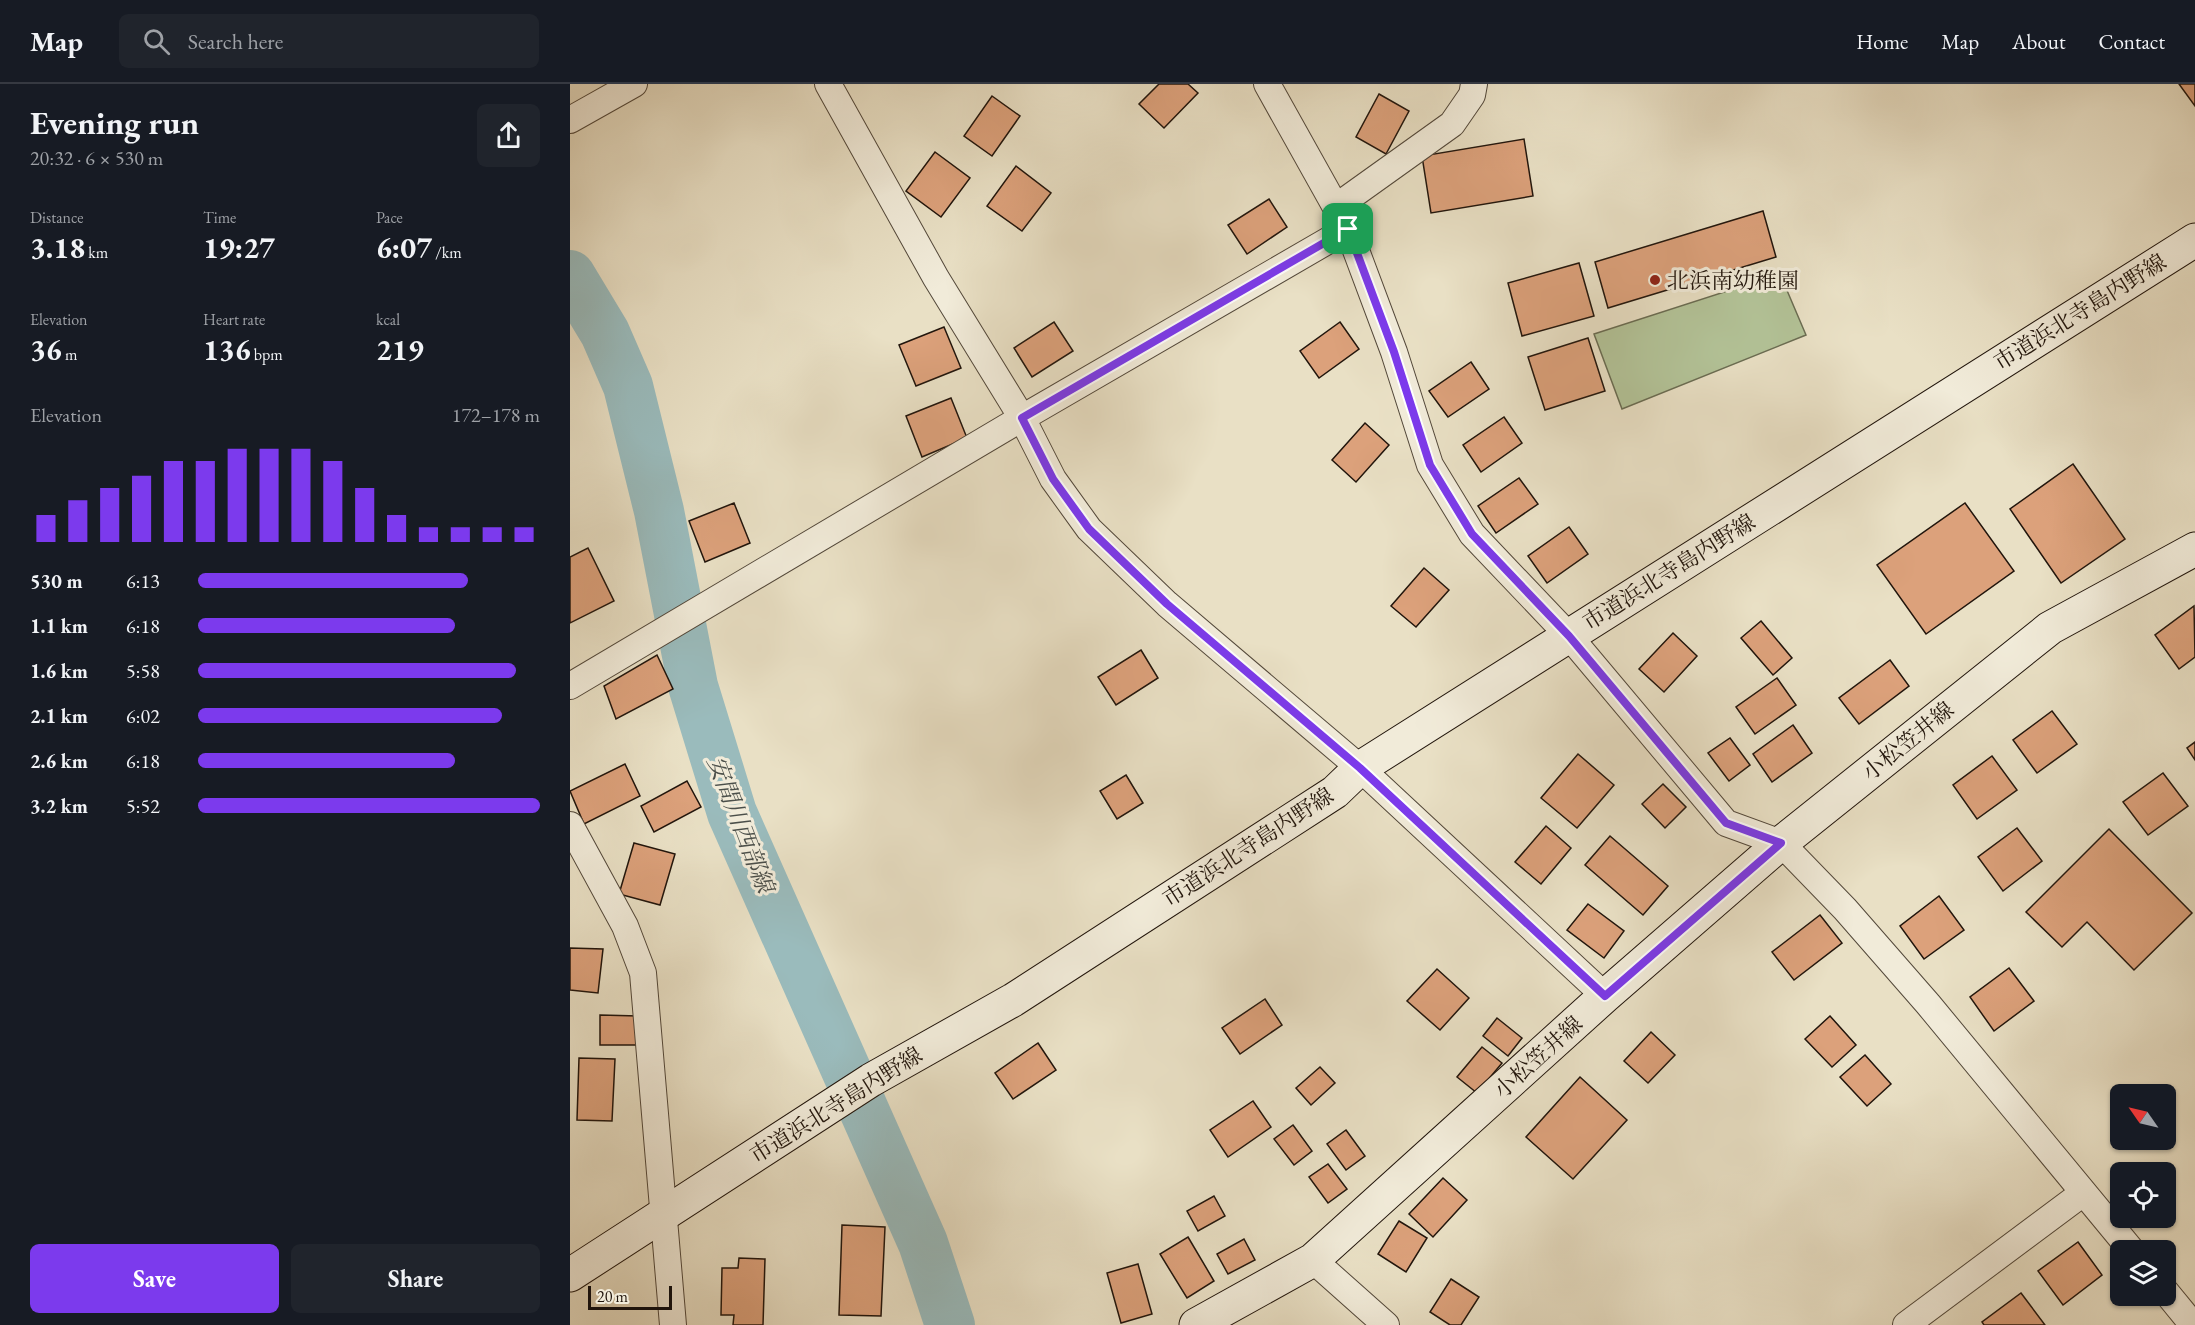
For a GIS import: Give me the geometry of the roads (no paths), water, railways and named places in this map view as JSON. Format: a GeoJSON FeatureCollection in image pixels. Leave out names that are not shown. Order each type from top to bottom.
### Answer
{"type":"FeatureCollection","features":[{"type":"Feature","properties":{"kind":"street"},"geometry":{"type":"LineString","coordinates":[[570,120],[634,84]]}},
{"type":"Feature","properties":{"kind":"street"},"geometry":{"type":"LineString","coordinates":[[828,84],[936,278],[1022,418],[1053,479],[1089,529],[1167,604],[1360,768],[1605,996]]}},
{"type":"Feature","properties":{"kind":"street"},"geometry":{"type":"LineString","coordinates":[[1267,84],[1342,218],[1394,352],[1430,465],[1472,534],[1569,636],[1726,823],[1781,843],[1845,909],[1913,987],[2123,1240]]}},
{"type":"Feature","properties":{"kind":"street"},"geometry":{"type":"LineString","coordinates":[[570,687],[1022,418],[1342,218],[1452,124],[1472,95],[1474,84]]}},
{"type":"Feature","properties":{"kind":"street","name":"市道浜北寺島内野線"},"geometry":{"type":"LineString","coordinates":[[570,1275],[871,1080],[1013,1000],[1335,792],[1360,768],[2195,240]]}},
{"type":"Feature","properties":{"kind":"street","name":"小松笠井線"},"geometry":{"type":"LineString","coordinates":[[1196,1325],[1313,1260],[1605,996],[1781,843],[2050,628],[2195,549]]}},
{"type":"Feature","properties":{"kind":"street"},"geometry":{"type":"LineString","coordinates":[[570,825],[625,926],[643,973],[673,1325]]}},
{"type":"Feature","properties":{"kind":"street"},"geometry":{"type":"LineString","coordinates":[[1906,1325],[2084,1192]]}},
{"type":"Feature","properties":{"kind":"street"},"geometry":{"type":"LineString","coordinates":[[1313,1260],[1386,1325]]}},
{"type":"Feature","properties":{"kind":"street"},"geometry":{"type":"LineString","coordinates":[[2176,1304],[2193,1325]]}},
{"type":"Feature","properties":{"kind":"waterway","name":"安間川西部線"},"geometry":{"type":"LineString","coordinates":[[570,275],[605,333],[628,386],[659,511],[693,686],[732,813],[923,1243],[950,1325]]}},
{"type":"Feature","properties":{"kind":"place","name":"北浜南幼稚園"},"geometry":{"type":"Point","coordinates":[1655,280]}}]}
